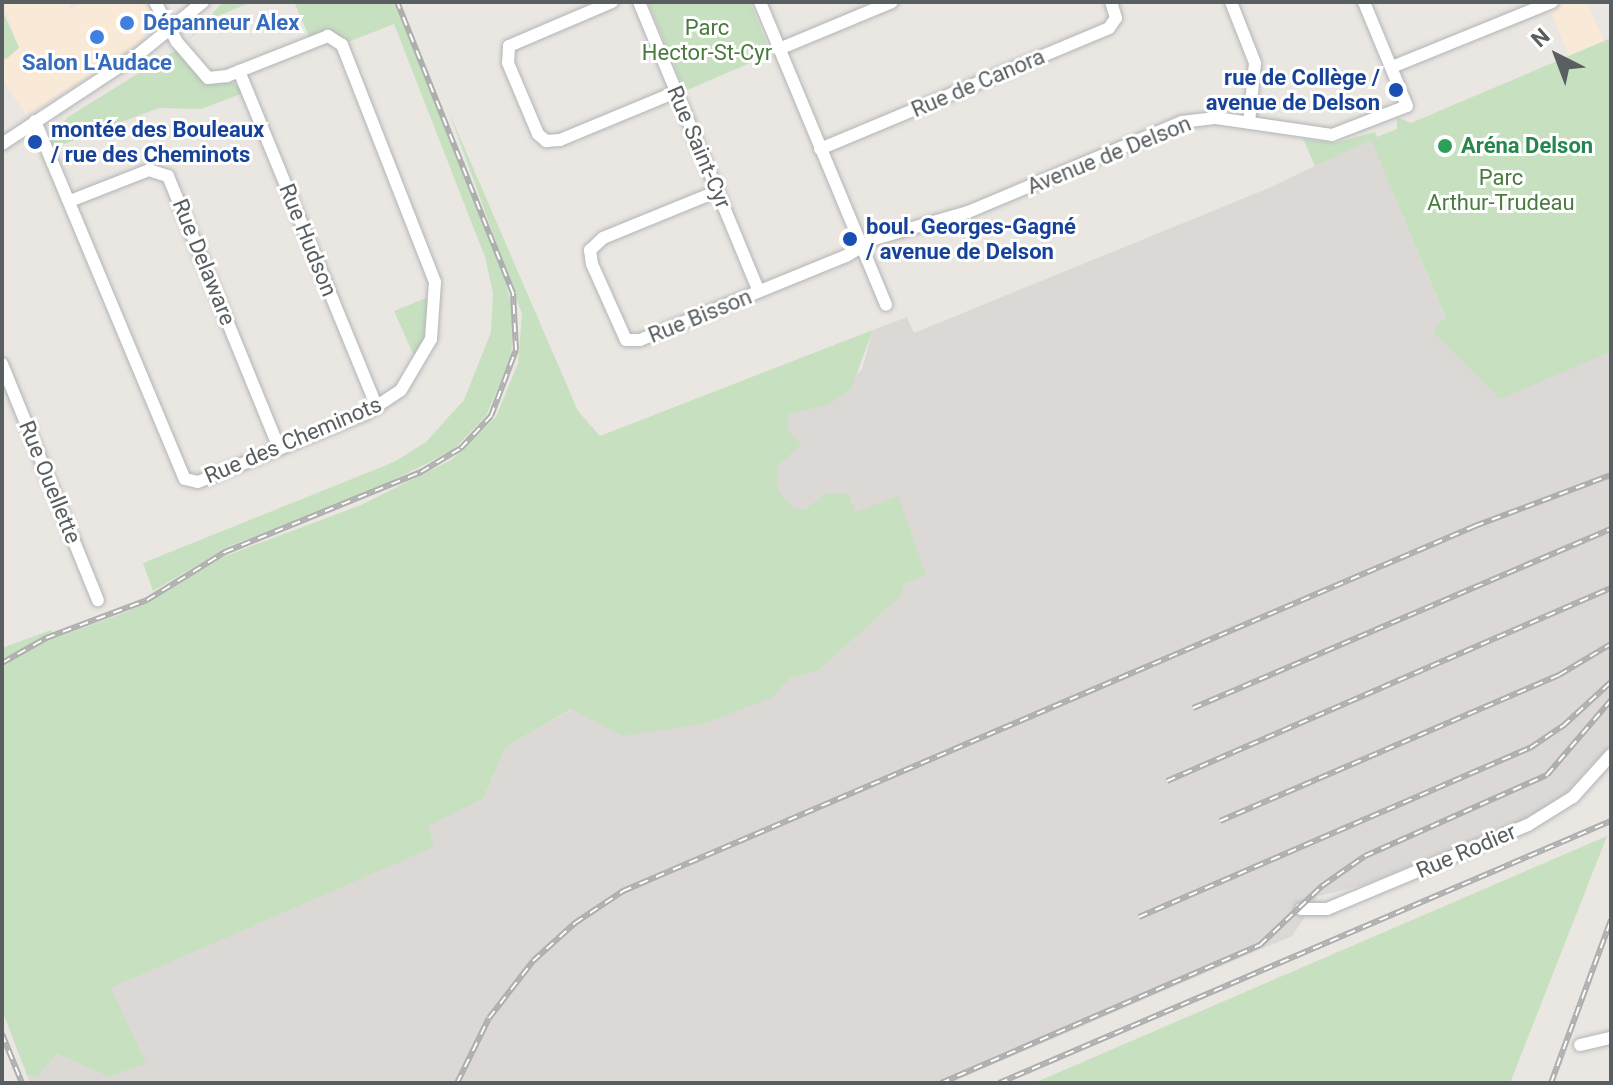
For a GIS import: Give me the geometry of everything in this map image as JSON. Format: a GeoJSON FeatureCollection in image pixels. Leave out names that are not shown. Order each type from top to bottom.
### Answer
{"type":"FeatureCollection","features":[{"type":"Feature","properties":{"kind":"street"},"geometry":{"type":"LineString","coordinates":[[155,2],[170,30]]}},
{"type":"Feature","properties":{"kind":"street"},"geometry":{"type":"LineString","coordinates":[[2,144],[170,30],[203,2]]}},
{"type":"Feature","properties":{"kind":"street"},"geometry":{"type":"LineString","coordinates":[[612,2],[509,46],[508,63],[538,134],[546,141],[560,140],[676,92]]}},
{"type":"Feature","properties":{"kind":"street","name":"Rue Saint-Cyr"},"geometry":{"type":"LineString","coordinates":[[639,2],[759,291]]}},
{"type":"Feature","properties":{"kind":"street"},"geometry":{"type":"LineString","coordinates":[[760,2],[886,305]]}},
{"type":"Feature","properties":{"kind":"street"},"geometry":{"type":"LineString","coordinates":[[779,49],[892,2]]}},
{"type":"Feature","properties":{"kind":"street","name":"Rue de Canora"},"geometry":{"type":"LineString","coordinates":[[820,149],[1109,28],[1116,18],[1111,2]]}},
{"type":"Feature","properties":{"kind":"street"},"geometry":{"type":"LineString","coordinates":[[1231,2],[1255,63],[1249,123]]}},
{"type":"Feature","properties":{"kind":"street"},"geometry":{"type":"LineString","coordinates":[[1364,2],[1392,67],[1552,2]]}},
{"type":"Feature","properties":{"kind":"street","name":"Rue des Cheminots"},"geometry":{"type":"LineString","coordinates":[[35,121],[181,475],[198,482],[377,408],[409,381],[422,360],[434,328],[436,294],[428,259],[346,52],[328,36],[239,71],[208,78],[170,30]]}},
{"type":"Feature","properties":{"kind":"street","name":"Avenue de Delson"},"geometry":{"type":"LineString","coordinates":[[862,247],[968,212],[1182,122],[1206,118],[1332,135],[1407,106],[1392,67]]}},
{"type":"Feature","properties":{"kind":"street","name":"Rue Hudson"},"geometry":{"type":"LineString","coordinates":[[239,71],[377,408]]}},
{"type":"Feature","properties":{"kind":"street","name":"Rue Delaware"},"geometry":{"type":"LineString","coordinates":[[70,201],[155,169],[168,176],[279,448]]}},
{"type":"Feature","properties":{"kind":"street","name":"Rue Bisson"},"geometry":{"type":"LineString","coordinates":[[718,191],[598,241],[589,253],[620,333],[629,342],[862,247]]}},
{"type":"Feature","properties":{"kind":"street","name":"Rue Ouellette"},"geometry":{"type":"LineString","coordinates":[[2,364],[98,600]]}},
{"type":"Feature","properties":{"kind":"street","name":"Rue Rodier"},"geometry":{"type":"LineString","coordinates":[[1301,909],[1327,909],[1537,821],[1573,797],[1611,755]]}},
{"type":"Feature","properties":{"kind":"street"},"geometry":{"type":"LineString","coordinates":[[1580,1045],[1611,1038]]}},
{"type":"Feature","properties":{"kind":"shaded area"},"geometry":{"type":"Polygon","coordinates":[[[2,2],[68,2],[71,8],[85,2],[150,2],[157,24],[133,46],[26,115],[2,79],[2,53],[5,59],[19,47],[2,2]]]}},
{"type":"Feature","properties":{"kind":"shaded area"},"geometry":{"type":"Polygon","coordinates":[[[1567,2],[1587,2],[1604,41],[1569,57],[1550,9],[1567,2]]]}},
{"type":"Feature","properties":{"kind":"shaded area"},"geometry":{"type":"Polygon","coordinates":[[[1371,139],[1445,318],[1434,332],[1500,398],[1611,352],[1611,745],[1564,796],[1537,814],[1364,885],[1319,896],[1292,936],[950,1083],[30,1083],[27,1075],[37,1077],[57,1054],[109,1077],[145,1063],[111,988],[433,847],[427,826],[483,799],[506,747],[572,709],[622,736],[770,698],[790,678],[818,671],[900,597],[905,583],[856,512],[826,493],[803,510],[793,509],[778,490],[778,464],[788,415],[828,405],[862,369],[873,330],[907,317],[914,333],[1269,188],[1371,139]]]}},
{"type":"Feature","properties":{"kind":"green space"},"geometry":{"type":"Polygon","coordinates":[[[223,2],[252,2],[213,18],[188,40],[223,2]]]}},
{"type":"Feature","properties":{"kind":"green space"},"geometry":{"type":"Polygon","coordinates":[[[294,2],[395,2],[504,275],[514,316],[511,357],[486,416],[452,451],[371,491],[230,546],[153,591],[143,563],[394,462],[426,442],[464,400],[491,332],[493,293],[485,257],[394,24],[348,42],[333,31],[309,36],[294,2]]]}},
{"type":"Feature","properties":{"kind":"green space","name":"Parc Hector-St-Cyr"},"geometry":{"type":"Polygon","coordinates":[[[648,2],[750,2],[771,54],[685,91],[648,2]]]}},
{"type":"Feature","properties":{"kind":"green space"},"geometry":{"type":"Polygon","coordinates":[[[2,10],[19,48],[5,60],[2,53],[2,10]]]}},
{"type":"Feature","properties":{"kind":"green space","name":"Parc Arthur-Trudeau"},"geometry":{"type":"Polygon","coordinates":[[[1611,38],[1611,352],[1500,399],[1433,332],[1445,317],[1371,140],[1315,166],[1303,139],[1334,143],[1375,132],[1377,137],[1397,129],[1397,117],[1411,123],[1611,38]]]}},
{"type":"Feature","properties":{"kind":"green space"},"geometry":{"type":"Polygon","coordinates":[[[176,50],[204,83],[234,83],[243,93],[201,109],[159,108],[54,148],[50,137],[68,117],[176,50]]]}},
{"type":"Feature","properties":{"kind":"green space"},"geometry":{"type":"Polygon","coordinates":[[[449,112],[578,411],[600,436],[873,330],[851,389],[828,405],[788,415],[787,430],[802,445],[778,464],[778,490],[793,508],[803,510],[826,493],[848,493],[856,512],[898,496],[926,575],[905,583],[900,597],[818,671],[790,678],[771,698],[702,724],[622,736],[571,709],[506,747],[483,799],[428,826],[434,847],[111,988],[146,1063],[109,1077],[57,1054],[37,1077],[27,1075],[2,1010],[2,648],[51,630],[55,638],[129,611],[215,560],[361,505],[451,460],[496,417],[518,363],[522,314],[449,112]]]}},
{"type":"Feature","properties":{"kind":"green space"},"geometry":{"type":"Polygon","coordinates":[[[431,296],[426,337],[416,360],[394,311],[431,296]]]}},
{"type":"Feature","properties":{"kind":"green space"},"geometry":{"type":"Polygon","coordinates":[[[1607,836],[1510,1083],[1034,1083],[1607,836]]]}},
{"type":"Feature","properties":{"kind":"railway"},"geometry":{"type":"LineString","coordinates":[[2,663],[46,638],[147,600],[225,552],[421,472],[461,448],[491,416],[516,350],[513,293],[397,2]]}},
{"type":"Feature","properties":{"kind":"railway"},"geometry":{"type":"LineString","coordinates":[[457,1083],[489,1018],[533,961],[575,923],[623,891],[1475,526],[1611,475]]}},
{"type":"Feature","properties":{"kind":"railway"},"geometry":{"type":"LineString","coordinates":[[1193,708],[1611,529]]}},
{"type":"Feature","properties":{"kind":"railway"},"geometry":{"type":"LineString","coordinates":[[1167,781],[1611,588]]}},
{"type":"Feature","properties":{"kind":"railway"},"geometry":{"type":"LineString","coordinates":[[1220,821],[1559,675],[1611,644]]}},
{"type":"Feature","properties":{"kind":"railway"},"geometry":{"type":"LineString","coordinates":[[1139,917],[1530,748],[1563,726],[1611,682]]}},
{"type":"Feature","properties":{"kind":"railway"},"geometry":{"type":"LineString","coordinates":[[941,1083],[1260,945],[1322,886],[1365,856],[1547,775],[1611,700]]}},
{"type":"Feature","properties":{"kind":"railway"},"geometry":{"type":"LineString","coordinates":[[999,1083],[1611,821]]}},
{"type":"Feature","properties":{"kind":"railway"},"geometry":{"type":"LineString","coordinates":[[1551,1083],[1611,920]]}},
{"type":"Feature","properties":{"kind":"railway"},"geometry":{"type":"LineString","coordinates":[[2,1034],[22,1083]]}},
{"type":"Feature","properties":{"kind":"place","name":"Dépanneur Alex"},"geometry":{"type":"Point","coordinates":[127,23]}},
{"type":"Feature","properties":{"kind":"place","name":"Salon L'Audace"},"geometry":{"type":"Point","coordinates":[97,37]}},
{"type":"Feature","properties":{"kind":"place","name":"rue de Collège / avenue de Delson"},"geometry":{"type":"Point","coordinates":[1396,90]}},
{"type":"Feature","properties":{"kind":"place","name":"montée des Bouleaux / rue des Cheminots"},"geometry":{"type":"Point","coordinates":[35,142]}},
{"type":"Feature","properties":{"kind":"place","name":"Aréna Delson"},"geometry":{"type":"Point","coordinates":[1445,146]}},
{"type":"Feature","properties":{"kind":"place","name":"boul. Georges-Gagné / avenue de Delson"},"geometry":{"type":"Point","coordinates":[850,239]}}]}
